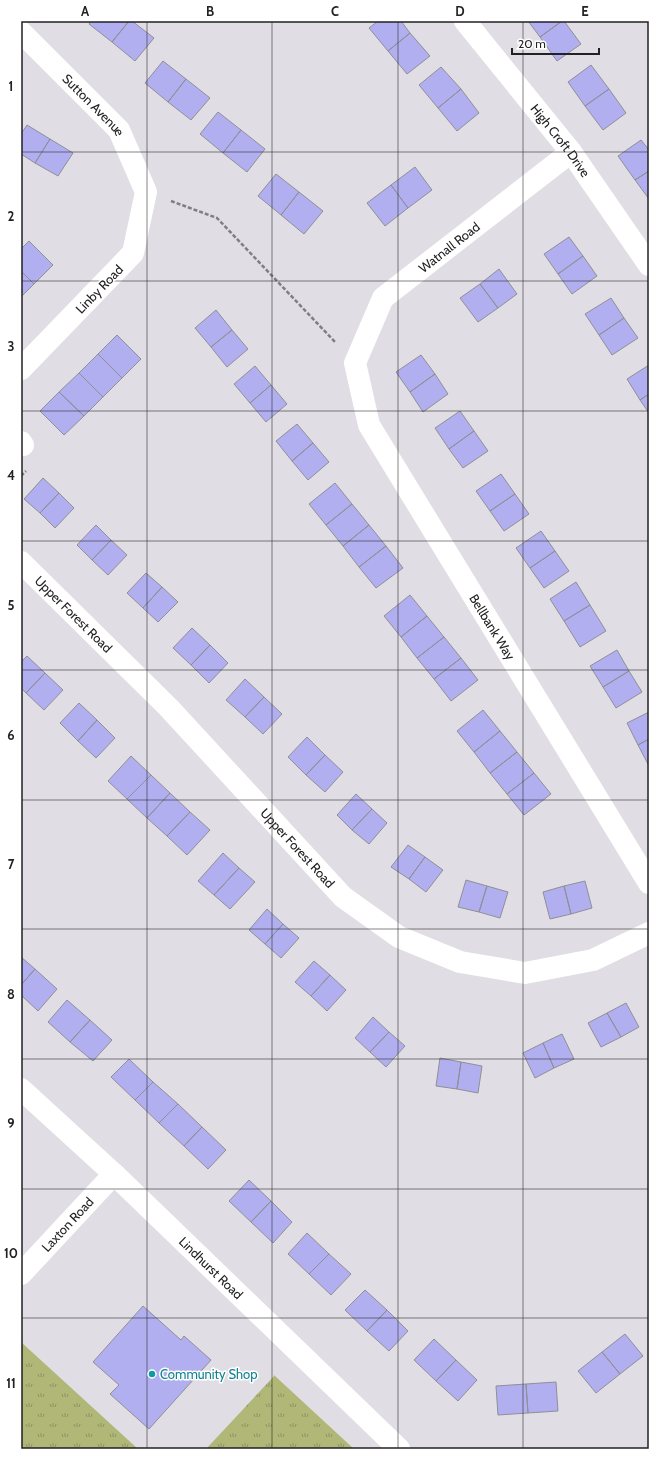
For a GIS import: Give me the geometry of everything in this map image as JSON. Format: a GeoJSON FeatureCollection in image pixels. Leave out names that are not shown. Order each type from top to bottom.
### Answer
{"type":"FeatureCollection","features":[{"type":"Feature","properties":{"kind":"street","name":"High Croft Drive"},"geometry":{"type":"LineString","coordinates":[[465,21],[571,152],[649,266]]}},
{"type":"Feature","properties":{"kind":"street","name":"Sutton Avenue"},"geometry":{"type":"LineString","coordinates":[[21,32],[119,130],[146,192]]}},
{"type":"Feature","properties":{"kind":"street","name":"Watnall Road"},"geometry":{"type":"LineString","coordinates":[[356,363],[384,298],[571,152]]}},
{"type":"Feature","properties":{"kind":"street","name":"Linby Road"},"geometry":{"type":"LineString","coordinates":[[21,369],[133,254],[146,192]]}},
{"type":"Feature","properties":{"kind":"street","name":"Bellbank Way"},"geometry":{"type":"LineString","coordinates":[[356,363],[369,425],[649,883]]}},
{"type":"Feature","properties":{"kind":"street","name":"Upper Forest Road"},"geometry":{"type":"LineString","coordinates":[[21,562],[169,708],[343,896],[399,938],[460,962],[525,973],[593,960],[649,933]]}},
{"type":"Feature","properties":{"kind":"street","name":"Lindhurst Road"},"geometry":{"type":"LineString","coordinates":[[21,1089],[114,1174],[399,1449]]}},
{"type":"Feature","properties":{"kind":"street","name":"Laxton Road"},"geometry":{"type":"LineString","coordinates":[[21,1274],[114,1174]]}},
{"type":"Feature","properties":{"kind":"path"},"geometry":{"type":"LineString","coordinates":[[146,192],[217,218],[356,363]]}},
{"type":"Feature","properties":{"kind":"green space"},"geometry":{"type":"Polygon","coordinates":[[[21,1342],[138,1449],[21,1449],[21,1342]]]}},
{"type":"Feature","properties":{"kind":"green space"},"geometry":{"type":"Polygon","coordinates":[[[275,1376],[354,1449],[206,1449],[275,1376]]]}},
{"type":"Feature","properties":{"kind":"building"},"geometry":{"type":"Polygon","coordinates":[[[91,21],[129,21],[112,42],[89,24],[91,21]]]}},
{"type":"Feature","properties":{"kind":"building"},"geometry":{"type":"Polygon","coordinates":[[[129,21],[132,21],[154,38],[135,61],[112,42],[129,21]]]}},
{"type":"Feature","properties":{"kind":"building"},"geometry":{"type":"Polygon","coordinates":[[[378,21],[401,21],[410,33],[388,51],[369,28],[378,21]]]}},
{"type":"Feature","properties":{"kind":"building"},"geometry":{"type":"Polygon","coordinates":[[[528,21],[562,21],[540,37],[528,21]]]}},
{"type":"Feature","properties":{"kind":"building"},"geometry":{"type":"Polygon","coordinates":[[[564,21],[581,44],[557,61],[540,37],[564,21]]]}},
{"type":"Feature","properties":{"kind":"building"},"geometry":{"type":"Polygon","coordinates":[[[410,33],[430,56],[407,74],[388,51],[410,33]]]}},
{"type":"Feature","properties":{"kind":"building"},"geometry":{"type":"Polygon","coordinates":[[[163,61],[186,79],[168,102],[145,83],[163,61]]]}},
{"type":"Feature","properties":{"kind":"building"},"geometry":{"type":"Polygon","coordinates":[[[591,65],[609,89],[585,106],[568,82],[591,65]]]}},
{"type":"Feature","properties":{"kind":"building"},"geometry":{"type":"Polygon","coordinates":[[[441,67],[461,89],[438,108],[419,85],[441,67]]]}},
{"type":"Feature","properties":{"kind":"building"},"geometry":{"type":"Polygon","coordinates":[[[186,79],[210,98],[191,120],[168,102],[186,79]]]}},
{"type":"Feature","properties":{"kind":"building"},"geometry":{"type":"Polygon","coordinates":[[[461,89],[479,113],[457,131],[438,108],[461,89]]]}},
{"type":"Feature","properties":{"kind":"building"},"geometry":{"type":"Polygon","coordinates":[[[609,89],[626,113],[603,130],[585,106],[609,89]]]}},
{"type":"Feature","properties":{"kind":"building"},"geometry":{"type":"Polygon","coordinates":[[[218,112],[241,130],[223,153],[200,134],[218,112]]]}},
{"type":"Feature","properties":{"kind":"building"},"geometry":{"type":"Polygon","coordinates":[[[27,125],[50,139],[35,163],[21,154],[21,134],[27,125]]]}},
{"type":"Feature","properties":{"kind":"building"},"geometry":{"type":"Polygon","coordinates":[[[241,130],[265,149],[247,172],[223,153],[241,130]]]}},
{"type":"Feature","properties":{"kind":"building"},"geometry":{"type":"Polygon","coordinates":[[[50,139],[73,153],[58,176],[35,163],[50,139]]]}},
{"type":"Feature","properties":{"kind":"building"},"geometry":{"type":"Polygon","coordinates":[[[641,140],[649,150],[649,171],[635,180],[618,156],[641,140]]]}},
{"type":"Feature","properties":{"kind":"building"},"geometry":{"type":"Polygon","coordinates":[[[415,167],[432,190],[408,208],[391,185],[415,167]]]}},
{"type":"Feature","properties":{"kind":"building"},"geometry":{"type":"Polygon","coordinates":[[[649,171],[649,199],[635,180],[649,171]]]}},
{"type":"Feature","properties":{"kind":"building"},"geometry":{"type":"Polygon","coordinates":[[[276,174],[299,192],[281,215],[258,196],[276,174]]]}},
{"type":"Feature","properties":{"kind":"building"},"geometry":{"type":"Polygon","coordinates":[[[391,185],[408,208],[385,226],[367,203],[391,185]]]}},
{"type":"Feature","properties":{"kind":"building"},"geometry":{"type":"Polygon","coordinates":[[[299,192],[323,211],[304,234],[281,215],[299,192]]]}},
{"type":"Feature","properties":{"kind":"building"},"geometry":{"type":"Polygon","coordinates":[[[569,237],[583,256],[558,274],[544,254],[569,237]]]}},
{"type":"Feature","properties":{"kind":"building"},"geometry":{"type":"Polygon","coordinates":[[[29,241],[53,265],[34,284],[21,271],[21,249],[29,241]]]}},
{"type":"Feature","properties":{"kind":"building"},"geometry":{"type":"Polygon","coordinates":[[[583,256],[597,276],[572,294],[558,274],[583,256]]]}},
{"type":"Feature","properties":{"kind":"building"},"geometry":{"type":"Polygon","coordinates":[[[499,269],[517,294],[498,308],[480,284],[499,269]]]}},
{"type":"Feature","properties":{"kind":"building"},"geometry":{"type":"Polygon","coordinates":[[[21,271],[34,284],[21,297],[21,271]]]}},
{"type":"Feature","properties":{"kind":"building"},"geometry":{"type":"Polygon","coordinates":[[[480,284],[498,308],[478,322],[460,298],[480,284]]]}},
{"type":"Feature","properties":{"kind":"building"},"geometry":{"type":"Polygon","coordinates":[[[611,298],[624,318],[599,335],[585,314],[611,298]]]}},
{"type":"Feature","properties":{"kind":"building"},"geometry":{"type":"Polygon","coordinates":[[[216,310],[232,330],[211,347],[195,328],[216,310]]]}},
{"type":"Feature","properties":{"kind":"building"},"geometry":{"type":"Polygon","coordinates":[[[624,318],[638,338],[612,355],[599,335],[624,318]]]}},
{"type":"Feature","properties":{"kind":"building"},"geometry":{"type":"Polygon","coordinates":[[[232,330],[248,349],[227,367],[211,347],[232,330]]]}},
{"type":"Feature","properties":{"kind":"building"},"geometry":{"type":"Polygon","coordinates":[[[117,335],[141,359],[122,378],[98,354],[117,335]]]}},
{"type":"Feature","properties":{"kind":"building"},"geometry":{"type":"Polygon","coordinates":[[[98,354],[122,378],[103,397],[79,373],[98,354]]]}},
{"type":"Feature","properties":{"kind":"building"},"geometry":{"type":"Polygon","coordinates":[[[421,355],[435,374],[410,392],[396,372],[421,355]]]}},
{"type":"Feature","properties":{"kind":"building"},"geometry":{"type":"Polygon","coordinates":[[[649,365],[649,394],[640,400],[627,379],[649,365]]]}},
{"type":"Feature","properties":{"kind":"building"},"geometry":{"type":"Polygon","coordinates":[[[255,366],[271,385],[250,403],[234,384],[255,366]]]}},
{"type":"Feature","properties":{"kind":"building"},"geometry":{"type":"Polygon","coordinates":[[[79,373],[103,397],[84,416],[59,392],[79,373]]]}},
{"type":"Feature","properties":{"kind":"building"},"geometry":{"type":"Polygon","coordinates":[[[435,374],[448,394],[423,412],[410,392],[435,374]]]}},
{"type":"Feature","properties":{"kind":"building"},"geometry":{"type":"Polygon","coordinates":[[[271,385],[287,404],[266,422],[250,403],[271,385]]]}},
{"type":"Feature","properties":{"kind":"building"},"geometry":{"type":"Polygon","coordinates":[[[59,392],[84,416],[64,435],[40,411],[59,392]]]}},
{"type":"Feature","properties":{"kind":"building"},"geometry":{"type":"Polygon","coordinates":[[[649,394],[649,413],[640,400],[649,394]]]}},
{"type":"Feature","properties":{"kind":"building"},"geometry":{"type":"Polygon","coordinates":[[[460,411],[474,431],[449,449],[435,428],[460,411]]]}},
{"type":"Feature","properties":{"kind":"building"},"geometry":{"type":"Polygon","coordinates":[[[297,424],[313,443],[292,461],[276,441],[297,424]]]}},
{"type":"Feature","properties":{"kind":"building"},"geometry":{"type":"Polygon","coordinates":[[[474,431],[488,451],[463,468],[449,449],[474,431]]]}},
{"type":"Feature","properties":{"kind":"building"},"geometry":{"type":"Polygon","coordinates":[[[313,443],[329,462],[308,480],[292,461],[313,443]]]}},
{"type":"Feature","properties":{"kind":"building"},"geometry":{"type":"Polygon","coordinates":[[[501,474],[515,494],[490,511],[476,491],[501,474]]]}},
{"type":"Feature","properties":{"kind":"building"},"geometry":{"type":"Polygon","coordinates":[[[43,478],[59,493],[40,513],[24,499],[43,478]]]}},
{"type":"Feature","properties":{"kind":"building"},"geometry":{"type":"Polygon","coordinates":[[[335,483],[352,504],[326,525],[309,504],[335,483]]]}},
{"type":"Feature","properties":{"kind":"building"},"geometry":{"type":"Polygon","coordinates":[[[59,493],[74,508],[55,528],[40,513],[59,493]]]}},
{"type":"Feature","properties":{"kind":"building"},"geometry":{"type":"Polygon","coordinates":[[[515,494],[529,514],[504,531],[490,511],[515,494]]]}},
{"type":"Feature","properties":{"kind":"building"},"geometry":{"type":"Polygon","coordinates":[[[352,504],[369,525],[343,546],[326,525],[352,504]]]}},
{"type":"Feature","properties":{"kind":"building"},"geometry":{"type":"Polygon","coordinates":[[[96,525],[111,540],[92,560],[77,545],[96,525]]]}},
{"type":"Feature","properties":{"kind":"building"},"geometry":{"type":"Polygon","coordinates":[[[369,525],[386,546],[359,567],[343,546],[369,525]]]}},
{"type":"Feature","properties":{"kind":"building"},"geometry":{"type":"Polygon","coordinates":[[[541,531],[555,551],[530,568],[516,548],[541,531]]]}},
{"type":"Feature","properties":{"kind":"building"},"geometry":{"type":"Polygon","coordinates":[[[111,540],[127,555],[108,575],[92,560],[111,540]]]}},
{"type":"Feature","properties":{"kind":"building"},"geometry":{"type":"Polygon","coordinates":[[[386,546],[403,568],[376,588],[359,567],[386,546]]]}},
{"type":"Feature","properties":{"kind":"building"},"geometry":{"type":"Polygon","coordinates":[[[555,551],[569,571],[544,588],[530,568],[555,551]]]}},
{"type":"Feature","properties":{"kind":"building"},"geometry":{"type":"Polygon","coordinates":[[[146,573],[162,587],[143,608],[127,593],[146,573]]]}},
{"type":"Feature","properties":{"kind":"building"},"geometry":{"type":"Polygon","coordinates":[[[576,582],[590,605],[564,621],[550,599],[576,582]]]}},
{"type":"Feature","properties":{"kind":"building"},"geometry":{"type":"Polygon","coordinates":[[[162,587],[178,602],[158,622],[143,608],[162,587]]]}},
{"type":"Feature","properties":{"kind":"building"},"geometry":{"type":"Polygon","coordinates":[[[410,595],[427,616],[401,637],[384,616],[410,595]]]}},
{"type":"Feature","properties":{"kind":"building"},"geometry":{"type":"Polygon","coordinates":[[[590,605],[606,631],[580,647],[564,621],[590,605]]]}},
{"type":"Feature","properties":{"kind":"building"},"geometry":{"type":"Polygon","coordinates":[[[427,616],[444,637],[417,658],[401,637],[427,616]]]}},
{"type":"Feature","properties":{"kind":"building"},"geometry":{"type":"Polygon","coordinates":[[[192,628],[210,645],[191,665],[173,648],[192,628]]]}},
{"type":"Feature","properties":{"kind":"building"},"geometry":{"type":"Polygon","coordinates":[[[444,637],[461,658],[434,679],[417,658],[444,637]]]}},
{"type":"Feature","properties":{"kind":"building"},"geometry":{"type":"Polygon","coordinates":[[[210,645],[228,663],[209,683],[191,665],[210,645]]]}},
{"type":"Feature","properties":{"kind":"building"},"geometry":{"type":"Polygon","coordinates":[[[617,650],[629,671],[603,687],[590,666],[617,650]]]}},
{"type":"Feature","properties":{"kind":"building"},"geometry":{"type":"Polygon","coordinates":[[[27,656],[45,673],[26,693],[21,688],[21,662],[27,656]]]}},
{"type":"Feature","properties":{"kind":"building"},"geometry":{"type":"Polygon","coordinates":[[[461,658],[478,680],[451,701],[434,679],[461,658]]]}},
{"type":"Feature","properties":{"kind":"building"},"geometry":{"type":"Polygon","coordinates":[[[629,671],[642,692],[616,708],[603,687],[629,671]]]}},
{"type":"Feature","properties":{"kind":"building"},"geometry":{"type":"Polygon","coordinates":[[[45,673],[63,690],[44,710],[26,693],[45,673]]]}},
{"type":"Feature","properties":{"kind":"building"},"geometry":{"type":"Polygon","coordinates":[[[245,679],[264,697],[245,717],[226,700],[245,679]]]}},
{"type":"Feature","properties":{"kind":"building"},"geometry":{"type":"Polygon","coordinates":[[[264,697],[282,714],[263,734],[245,717],[264,697]]]}},
{"type":"Feature","properties":{"kind":"building"},"geometry":{"type":"Polygon","coordinates":[[[79,703],[97,720],[78,741],[60,723],[79,703]]]}},
{"type":"Feature","properties":{"kind":"building"},"geometry":{"type":"Polygon","coordinates":[[[483,710],[500,731],[474,752],[457,731],[483,710]]]}},
{"type":"Feature","properties":{"kind":"building"},"geometry":{"type":"Polygon","coordinates":[[[649,712],[649,739],[638,745],[627,723],[649,712]]]}},
{"type":"Feature","properties":{"kind":"building"},"geometry":{"type":"Polygon","coordinates":[[[97,720],[115,738],[96,758],[78,741],[97,720]]]}},
{"type":"Feature","properties":{"kind":"building"},"geometry":{"type":"Polygon","coordinates":[[[500,731],[517,752],[490,773],[474,752],[500,731]]]}},
{"type":"Feature","properties":{"kind":"building"},"geometry":{"type":"Polygon","coordinates":[[[307,737],[325,755],[306,775],[288,757],[307,737]]]}},
{"type":"Feature","properties":{"kind":"building"},"geometry":{"type":"Polygon","coordinates":[[[649,739],[649,766],[638,745],[649,739]]]}},
{"type":"Feature","properties":{"kind":"building"},"geometry":{"type":"Polygon","coordinates":[[[517,752],[534,773],[507,794],[490,773],[517,752]]]}},
{"type":"Feature","properties":{"kind":"building"},"geometry":{"type":"Polygon","coordinates":[[[325,755],[343,772],[325,792],[306,775],[325,755]]]}},
{"type":"Feature","properties":{"kind":"building"},"geometry":{"type":"Polygon","coordinates":[[[131,756],[151,775],[127,799],[108,781],[131,756]]]}},
{"type":"Feature","properties":{"kind":"building"},"geometry":{"type":"Polygon","coordinates":[[[534,773],[551,794],[524,815],[507,794],[534,773]]]}},
{"type":"Feature","properties":{"kind":"building"},"geometry":{"type":"Polygon","coordinates":[[[151,775],[170,793],[147,818],[127,799],[151,775]]]}},
{"type":"Feature","properties":{"kind":"building"},"geometry":{"type":"Polygon","coordinates":[[[170,793],[190,812],[167,836],[147,818],[170,793]]]}},
{"type":"Feature","properties":{"kind":"building"},"geometry":{"type":"Polygon","coordinates":[[[356,794],[372,809],[352,830],[337,815],[356,794]]]}},
{"type":"Feature","properties":{"kind":"building"},"geometry":{"type":"Polygon","coordinates":[[[372,809],[387,823],[369,844],[352,830],[372,809]]]}},
{"type":"Feature","properties":{"kind":"building"},"geometry":{"type":"Polygon","coordinates":[[[190,812],[210,830],[187,855],[167,836],[190,812]]]}},
{"type":"Feature","properties":{"kind":"building"},"geometry":{"type":"Polygon","coordinates":[[[408,845],[425,857],[409,879],[391,867],[408,845]]]}},
{"type":"Feature","properties":{"kind":"building"},"geometry":{"type":"Polygon","coordinates":[[[223,853],[239,868],[214,895],[198,881],[223,853]]]}},
{"type":"Feature","properties":{"kind":"building"},"geometry":{"type":"Polygon","coordinates":[[[425,857],[443,870],[426,892],[409,879],[425,857]]]}},
{"type":"Feature","properties":{"kind":"building"},"geometry":{"type":"Polygon","coordinates":[[[239,868],[255,882],[230,909],[214,895],[239,868]]]}},
{"type":"Feature","properties":{"kind":"building"},"geometry":{"type":"Polygon","coordinates":[[[466,880],[487,886],[479,912],[458,907],[466,880]]]}},
{"type":"Feature","properties":{"kind":"building"},"geometry":{"type":"Polygon","coordinates":[[[585,881],[592,908],[571,914],[564,886],[585,881]]]}},
{"type":"Feature","properties":{"kind":"building"},"geometry":{"type":"Polygon","coordinates":[[[487,886],[508,892],[500,918],[479,912],[487,886]]]}},
{"type":"Feature","properties":{"kind":"building"},"geometry":{"type":"Polygon","coordinates":[[[564,886],[571,914],[550,919],[543,892],[564,886]]]}},
{"type":"Feature","properties":{"kind":"building"},"geometry":{"type":"Polygon","coordinates":[[[267,909],[283,924],[265,944],[249,930],[267,909]]]}},
{"type":"Feature","properties":{"kind":"building"},"geometry":{"type":"Polygon","coordinates":[[[283,924],[299,938],[281,958],[265,944],[283,924]]]}},
{"type":"Feature","properties":{"kind":"building"},"geometry":{"type":"Polygon","coordinates":[[[21,957],[35,969],[21,985],[21,957]]]}},
{"type":"Feature","properties":{"kind":"building"},"geometry":{"type":"Polygon","coordinates":[[[314,961],[330,975],[311,996],[295,982],[314,961]]]}},
{"type":"Feature","properties":{"kind":"building"},"geometry":{"type":"Polygon","coordinates":[[[35,969],[57,989],[38,1011],[21,995],[21,985],[35,969]]]}},
{"type":"Feature","properties":{"kind":"building"},"geometry":{"type":"Polygon","coordinates":[[[330,975],[346,990],[327,1011],[311,996],[330,975]]]}},
{"type":"Feature","properties":{"kind":"building"},"geometry":{"type":"Polygon","coordinates":[[[67,1000],[90,1020],[70,1042],[48,1022],[67,1000]]]}},
{"type":"Feature","properties":{"kind":"building"},"geometry":{"type":"Polygon","coordinates":[[[626,1003],[639,1027],[621,1037],[607,1013],[626,1003]]]}},
{"type":"Feature","properties":{"kind":"building"},"geometry":{"type":"Polygon","coordinates":[[[607,1013],[621,1037],[601,1047],[588,1023],[607,1013]]]}},
{"type":"Feature","properties":{"kind":"building"},"geometry":{"type":"Polygon","coordinates":[[[373,1017],[389,1032],[370,1052],[355,1038],[373,1017]]]}},
{"type":"Feature","properties":{"kind":"building"},"geometry":{"type":"Polygon","coordinates":[[[90,1020],[112,1040],[93,1061],[70,1042],[90,1020]]]}},
{"type":"Feature","properties":{"kind":"building"},"geometry":{"type":"Polygon","coordinates":[[[389,1032],[405,1046],[386,1067],[370,1052],[389,1032]]]}},
{"type":"Feature","properties":{"kind":"building"},"geometry":{"type":"Polygon","coordinates":[[[562,1034],[574,1059],[554,1068],[543,1043],[562,1034]]]}},
{"type":"Feature","properties":{"kind":"building"},"geometry":{"type":"Polygon","coordinates":[[[543,1043],[554,1068],[535,1078],[523,1053],[543,1043]]]}},
{"type":"Feature","properties":{"kind":"building"},"geometry":{"type":"Polygon","coordinates":[[[440,1058],[461,1062],[457,1089],[436,1086],[440,1058]]]}},
{"type":"Feature","properties":{"kind":"building"},"geometry":{"type":"Polygon","coordinates":[[[129,1059],[153,1082],[135,1100],[111,1077],[129,1059]]]}},
{"type":"Feature","properties":{"kind":"building"},"geometry":{"type":"Polygon","coordinates":[[[461,1062],[482,1066],[478,1093],[457,1089],[461,1062]]]}},
{"type":"Feature","properties":{"kind":"building"},"geometry":{"type":"Polygon","coordinates":[[[153,1082],[178,1104],[159,1123],[135,1100],[153,1082]]]}},
{"type":"Feature","properties":{"kind":"building"},"geometry":{"type":"Polygon","coordinates":[[[178,1104],[202,1127],[184,1146],[159,1123],[178,1104]]]}},
{"type":"Feature","properties":{"kind":"building"},"geometry":{"type":"Polygon","coordinates":[[[202,1127],[226,1150],[208,1169],[184,1146],[202,1127]]]}},
{"type":"Feature","properties":{"kind":"building"},"geometry":{"type":"Polygon","coordinates":[[[249,1180],[271,1201],[251,1222],[229,1201],[249,1180]]]}},
{"type":"Feature","properties":{"kind":"building"},"geometry":{"type":"Polygon","coordinates":[[[271,1201],[292,1222],[273,1243],[251,1222],[271,1201]]]}},
{"type":"Feature","properties":{"kind":"building"},"geometry":{"type":"Polygon","coordinates":[[[307,1233],[329,1254],[309,1274],[288,1254],[307,1233]]]}},
{"type":"Feature","properties":{"kind":"building"},"geometry":{"type":"Polygon","coordinates":[[[329,1254],[351,1274],[331,1295],[309,1274],[329,1254]]]}},
{"type":"Feature","properties":{"kind":"building"},"geometry":{"type":"Polygon","coordinates":[[[365,1290],[387,1310],[367,1331],[345,1310],[365,1290]]]}},
{"type":"Feature","properties":{"kind":"building","name":"Community Shop"},"geometry":{"type":"Polygon","coordinates":[[[143,1306],[181,1340],[184,1336],[211,1360],[149,1429],[110,1394],[119,1385],[93,1362],[143,1306]]]}},
{"type":"Feature","properties":{"kind":"building"},"geometry":{"type":"Polygon","coordinates":[[[387,1310],[408,1331],[389,1351],[367,1331],[387,1310]]]}},
{"type":"Feature","properties":{"kind":"building"},"geometry":{"type":"Polygon","coordinates":[[[625,1334],[643,1356],[620,1374],[602,1352],[625,1334]]]}},
{"type":"Feature","properties":{"kind":"building"},"geometry":{"type":"Polygon","coordinates":[[[434,1339],[456,1360],[436,1381],[414,1360],[434,1339]]]}},
{"type":"Feature","properties":{"kind":"building"},"geometry":{"type":"Polygon","coordinates":[[[602,1352],[620,1374],[596,1393],[578,1371],[602,1352]]]}},
{"type":"Feature","properties":{"kind":"building"},"geometry":{"type":"Polygon","coordinates":[[[456,1360],[477,1380],[458,1401],[436,1381],[456,1360]]]}},
{"type":"Feature","properties":{"kind":"building"},"geometry":{"type":"Polygon","coordinates":[[[556,1382],[558,1411],[528,1413],[526,1384],[556,1382]]]}},
{"type":"Feature","properties":{"kind":"building"},"geometry":{"type":"Polygon","coordinates":[[[526,1384],[528,1413],[498,1415],[496,1386],[526,1384]]]}},
{"type":"Feature","properties":{"kind":"place","name":"Community Shop"},"geometry":{"type":"Point","coordinates":[152,1374]}}]}
